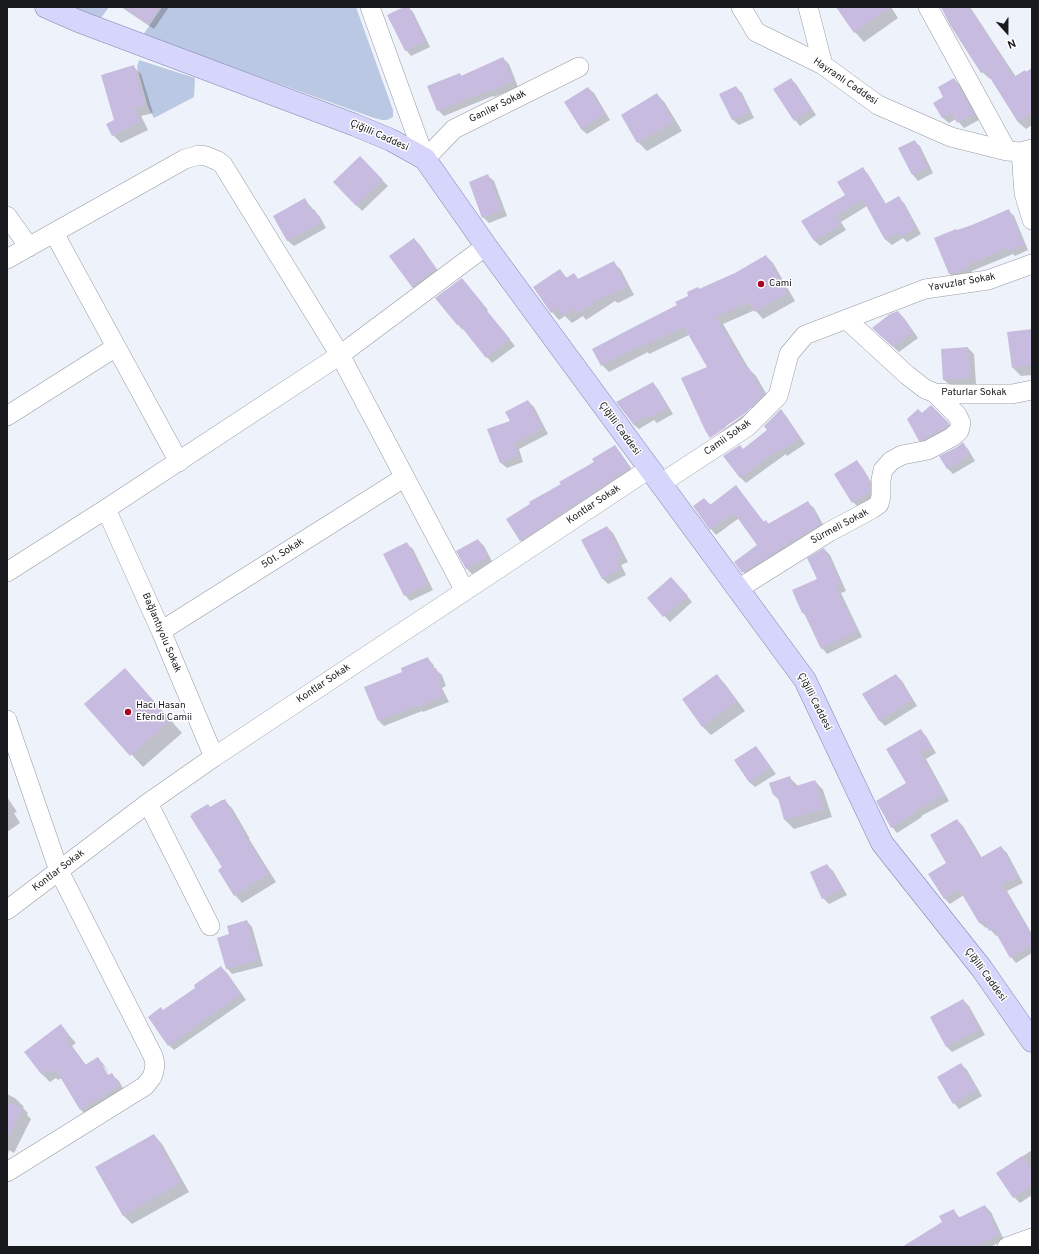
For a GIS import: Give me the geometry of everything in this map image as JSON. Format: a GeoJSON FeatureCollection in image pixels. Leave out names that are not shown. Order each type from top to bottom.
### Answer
{"type":"FeatureCollection","features":[{"type":"Feature","properties":{"kind":"main road","name":"Çiğilli Caddesi"},"geometry":{"type":"LineString","coordinates":[[46,7],[78,21],[355,125],[391,140],[425,159],[486,246],[804,680],[882,843],[982,969],[1032,1041]]}},
{"type":"Feature","properties":{"kind":"street"},"geometry":{"type":"LineString","coordinates":[[370,7],[425,159]]}},
{"type":"Feature","properties":{"kind":"street","name":"Hayranlı Caddesi"},"geometry":{"type":"LineString","coordinates":[[741,7],[756,32],[824,65],[878,104],[951,137],[1020,150]]}},
{"type":"Feature","properties":{"kind":"street"},"geometry":{"type":"LineString","coordinates":[[808,7],[824,65]]}},
{"type":"Feature","properties":{"kind":"street"},"geometry":{"type":"LineString","coordinates":[[928,7],[1020,150],[1024,193],[1032,220]]}},
{"type":"Feature","properties":{"kind":"street","name":"Ganiler Sokak"},"geometry":{"type":"LineString","coordinates":[[425,159],[454,129],[579,67]]}},
{"type":"Feature","properties":{"kind":"street"},"geometry":{"type":"LineString","coordinates":[[7,259],[185,159],[198,155],[212,157],[223,165],[340,355],[465,591]]}},
{"type":"Feature","properties":{"kind":"street"},"geometry":{"type":"LineString","coordinates":[[7,216],[29,247]]}},
{"type":"Feature","properties":{"kind":"street"},"geometry":{"type":"LineString","coordinates":[[54,233],[179,462]]}},
{"type":"Feature","properties":{"kind":"street"},"geometry":{"type":"LineString","coordinates":[[7,572],[179,462],[340,355],[486,246]]}},
{"type":"Feature","properties":{"kind":"street","name":"Yavuzlar Sokak"},"geometry":{"type":"LineString","coordinates":[[847,320],[925,289],[988,280],[1032,264]]}},
{"type":"Feature","properties":{"kind":"street","name":"Camii Sokak"},"geometry":{"type":"LineString","coordinates":[[654,476],[747,427],[778,396],[789,354],[805,335],[847,320]]}},
{"type":"Feature","properties":{"kind":"street","name":"Paturlar Sokak"},"geometry":{"type":"LineString","coordinates":[[847,320],[907,375],[925,389],[935,393],[1012,394],[1032,390]]}},
{"type":"Feature","properties":{"kind":"street"},"geometry":{"type":"LineString","coordinates":[[7,416],[116,347]]}},
{"type":"Feature","properties":{"kind":"street","name":"Sürmeli Sokak"},"geometry":{"type":"LineString","coordinates":[[738,589],[829,532],[879,504],[883,470],[891,461],[902,455],[928,450],[952,437],[959,431],[961,424],[957,415],[935,393]]}},
{"type":"Feature","properties":{"kind":"street","name":"Kontlar Sokak"},"geometry":{"type":"LineString","coordinates":[[7,910],[148,803],[214,757],[465,591],[654,476]]}},
{"type":"Feature","properties":{"kind":"street","name":"501. Sokak"},"geometry":{"type":"LineString","coordinates":[[161,631],[405,477]]}},
{"type":"Feature","properties":{"kind":"street","name":"Bağlantıyolu Sokak"},"geometry":{"type":"LineString","coordinates":[[106,509],[161,631],[214,757]]}},
{"type":"Feature","properties":{"kind":"street"},"geometry":{"type":"LineString","coordinates":[[7,720],[59,871],[153,1056],[155,1064],[154,1071],[149,1082],[145,1086],[7,1172]]}},
{"type":"Feature","properties":{"kind":"street"},"geometry":{"type":"LineString","coordinates":[[148,803],[210,926]]}},
{"type":"Feature","properties":{"kind":"street"},"geometry":{"type":"LineString","coordinates":[[1007,1247],[1032,1238]]}},
{"type":"Feature","properties":{"kind":"shaded area"},"geometry":{"type":"Polygon","coordinates":[[[71,7],[109,7],[101,18],[71,7]]]}},
{"type":"Feature","properties":{"kind":"shaded area"},"geometry":{"type":"Polygon","coordinates":[[[162,7],[356,7],[393,110],[393,117],[387,120],[374,118],[143,35],[162,7]]]}},
{"type":"Feature","properties":{"kind":"shaded area"},"geometry":{"type":"Polygon","coordinates":[[[139,60],[195,78],[194,97],[154,118],[148,107],[137,67],[139,60]]]}},
{"type":"Feature","properties":{"kind":"building"},"geometry":{"type":"Polygon","coordinates":[[[122,7],[160,7],[148,24],[122,7]]]}},
{"type":"Feature","properties":{"kind":"building"},"geometry":{"type":"Polygon","coordinates":[[[404,7],[409,7],[425,41],[405,51],[387,15],[404,7]]]}},
{"type":"Feature","properties":{"kind":"building"},"geometry":{"type":"Polygon","coordinates":[[[836,7],[892,7],[854,33],[836,7]]]}},
{"type":"Feature","properties":{"kind":"building"},"geometry":{"type":"Polygon","coordinates":[[[941,7],[969,7],[1014,77],[1025,70],[1026,72],[1032,68],[1032,113],[1018,122],[985,70],[981,73],[950,25],[941,7]]]}},
{"type":"Feature","properties":{"kind":"building"},"geometry":{"type":"Polygon","coordinates":[[[503,57],[513,81],[437,111],[427,86],[460,73],[461,76],[503,57]]]}},
{"type":"Feature","properties":{"kind":"building"},"geometry":{"type":"Polygon","coordinates":[[[134,65],[145,105],[134,108],[141,122],[112,136],[106,124],[114,120],[101,75],[134,65]]]}},
{"type":"Feature","properties":{"kind":"building"},"geometry":{"type":"Polygon","coordinates":[[[791,78],[811,109],[794,121],[773,89],[791,78]]]}},
{"type":"Feature","properties":{"kind":"building"},"geometry":{"type":"Polygon","coordinates":[[[954,78],[974,114],[957,123],[952,113],[942,118],[933,103],[943,97],[938,87],[954,78]]]}},
{"type":"Feature","properties":{"kind":"building"},"geometry":{"type":"Polygon","coordinates":[[[736,86],[750,112],[732,120],[719,94],[736,86]]]}},
{"type":"Feature","properties":{"kind":"building"},"geometry":{"type":"Polygon","coordinates":[[[588,87],[605,114],[581,129],[564,102],[588,87]]]}},
{"type":"Feature","properties":{"kind":"building"},"geometry":{"type":"Polygon","coordinates":[[[657,93],[674,122],[637,143],[621,115],[657,93]]]}},
{"type":"Feature","properties":{"kind":"building"},"geometry":{"type":"Polygon","coordinates":[[[915,140],[928,168],[912,175],[898,148],[915,140]]]}},
{"type":"Feature","properties":{"kind":"building"},"geometry":{"type":"Polygon","coordinates":[[[360,156],[383,180],[356,206],[333,182],[360,156]]]}},
{"type":"Feature","properties":{"kind":"building"},"geometry":{"type":"Polygon","coordinates":[[[863,167],[885,204],[899,196],[916,228],[900,237],[898,233],[885,240],[863,200],[836,216],[841,224],[814,241],[801,221],[845,195],[837,182],[863,167]]]}},
{"type":"Feature","properties":{"kind":"building"},"geometry":{"type":"Polygon","coordinates":[[[488,174],[502,210],[482,218],[469,182],[488,174]]]}},
{"type":"Feature","properties":{"kind":"building"},"geometry":{"type":"Polygon","coordinates":[[[305,198],[312,211],[315,210],[321,223],[287,241],[273,216],[305,198]]]}},
{"type":"Feature","properties":{"kind":"building"},"geometry":{"type":"Polygon","coordinates":[[[1009,209],[1024,245],[1008,251],[1007,248],[967,265],[968,268],[949,274],[934,238],[956,229],[957,230],[972,225],[1009,209]]]}},
{"type":"Feature","properties":{"kind":"building"},"geometry":{"type":"Polygon","coordinates":[[[414,238],[436,269],[412,287],[389,256],[414,238]]]}},
{"type":"Feature","properties":{"kind":"building"},"geometry":{"type":"Polygon","coordinates":[[[766,255],[788,293],[755,312],[749,302],[716,317],[747,369],[749,368],[764,394],[747,412],[710,438],[681,378],[707,367],[684,327],[601,366],[592,349],[677,305],[675,302],[688,296],[687,292],[698,287],[699,289],[735,273],[766,255]]]}},
{"type":"Feature","properties":{"kind":"building"},"geometry":{"type":"Polygon","coordinates":[[[614,261],[627,287],[609,296],[608,294],[578,313],[575,309],[563,316],[558,308],[551,313],[533,287],[560,269],[566,278],[574,273],[578,279],[614,261]]]}},
{"type":"Feature","properties":{"kind":"building"},"geometry":{"type":"Polygon","coordinates":[[[462,278],[510,339],[486,358],[459,324],[457,325],[435,298],[462,278]]]}},
{"type":"Feature","properties":{"kind":"building"},"geometry":{"type":"Polygon","coordinates":[[[898,311],[913,332],[893,347],[872,328],[890,314],[898,311]]]}},
{"type":"Feature","properties":{"kind":"building"},"geometry":{"type":"Polygon","coordinates":[[[1032,329],[1032,365],[1012,368],[1007,332],[1032,329]]]}},
{"type":"Feature","properties":{"kind":"building"},"geometry":{"type":"Polygon","coordinates":[[[968,347],[970,378],[943,380],[941,349],[968,347]]]}},
{"type":"Feature","properties":{"kind":"building"},"geometry":{"type":"Polygon","coordinates":[[[653,382],[668,408],[650,418],[648,415],[633,424],[616,402],[653,382]]]}},
{"type":"Feature","properties":{"kind":"building"},"geometry":{"type":"Polygon","coordinates":[[[528,400],[543,428],[514,444],[518,456],[500,463],[487,429],[510,421],[505,412],[528,400]]]}},
{"type":"Feature","properties":{"kind":"building"},"geometry":{"type":"Polygon","coordinates":[[[931,405],[948,422],[949,425],[924,440],[919,441],[907,419],[918,409],[922,413],[931,405]]]}},
{"type":"Feature","properties":{"kind":"building"},"geometry":{"type":"Polygon","coordinates":[[[781,409],[800,438],[781,451],[780,449],[740,478],[723,456],[740,445],[743,449],[767,430],[764,426],[781,409]]]}},
{"type":"Feature","properties":{"kind":"building"},"geometry":{"type":"Polygon","coordinates":[[[963,442],[970,455],[947,469],[939,456],[957,447],[963,442]]]}},
{"type":"Feature","properties":{"kind":"building"},"geometry":{"type":"Polygon","coordinates":[[[615,445],[630,468],[520,541],[506,519],[530,504],[529,502],[561,484],[559,482],[594,462],[592,459],[615,445]]]}},
{"type":"Feature","properties":{"kind":"building"},"geometry":{"type":"Polygon","coordinates":[[[857,460],[870,481],[870,492],[852,503],[834,474],[857,460]]]}},
{"type":"Feature","properties":{"kind":"building"},"geometry":{"type":"Polygon","coordinates":[[[736,485],[763,522],[766,520],[768,524],[808,501],[821,524],[742,573],[734,562],[757,545],[734,513],[710,530],[693,506],[704,498],[710,505],[736,485]]]}},
{"type":"Feature","properties":{"kind":"building"},"geometry":{"type":"Polygon","coordinates":[[[607,526],[623,556],[617,560],[621,569],[602,579],[581,540],[607,526]]]}},
{"type":"Feature","properties":{"kind":"building"},"geometry":{"type":"Polygon","coordinates":[[[478,539],[488,557],[466,569],[456,551],[478,539]]]}},
{"type":"Feature","properties":{"kind":"building"},"geometry":{"type":"Polygon","coordinates":[[[407,542],[428,584],[404,596],[383,554],[407,542]]]}},
{"type":"Feature","properties":{"kind":"building"},"geometry":{"type":"Polygon","coordinates":[[[824,548],[841,585],[836,587],[857,631],[821,649],[792,590],[817,579],[807,558],[824,548]]]}},
{"type":"Feature","properties":{"kind":"building"},"geometry":{"type":"Polygon","coordinates":[[[671,577],[688,596],[663,617],[647,598],[671,577]]]}},
{"type":"Feature","properties":{"kind":"building"},"geometry":{"type":"Polygon","coordinates":[[[428,657],[433,669],[436,668],[441,680],[438,682],[444,696],[378,721],[364,687],[402,672],[401,668],[428,657]]]}},
{"type":"Feature","properties":{"kind":"building","name":"Hacı Hasan Efendi Camii"},"geometry":{"type":"Polygon","coordinates":[[[125,668],[171,721],[130,756],[84,704],[125,668]]]}},
{"type":"Feature","properties":{"kind":"building"},"geometry":{"type":"Polygon","coordinates":[[[717,674],[737,702],[702,727],[682,699],[717,674]]]}},
{"type":"Feature","properties":{"kind":"building"},"geometry":{"type":"Polygon","coordinates":[[[896,674],[912,700],[879,721],[862,694],[896,674]]]}},
{"type":"Feature","properties":{"kind":"building"},"geometry":{"type":"Polygon","coordinates":[[[921,729],[931,747],[921,753],[944,795],[916,810],[917,811],[891,828],[876,801],[906,783],[886,749],[921,729]]]}},
{"type":"Feature","properties":{"kind":"building"},"geometry":{"type":"Polygon","coordinates":[[[756,746],[771,768],[749,782],[734,760],[756,746]]]}},
{"type":"Feature","properties":{"kind":"building"},"geometry":{"type":"Polygon","coordinates":[[[790,776],[793,787],[815,780],[824,809],[784,820],[777,794],[773,795],[769,783],[790,776]]]}},
{"type":"Feature","properties":{"kind":"building"},"geometry":{"type":"Polygon","coordinates":[[[225,799],[242,831],[269,874],[234,896],[218,870],[222,867],[190,816],[208,804],[210,807],[225,799]]]}},
{"type":"Feature","properties":{"kind":"building"},"geometry":{"type":"Polygon","coordinates":[[[957,819],[980,858],[1001,846],[1018,877],[1002,885],[1032,936],[1032,945],[1010,958],[993,928],[989,931],[984,921],[979,923],[959,889],[944,899],[928,874],[946,863],[930,835],[957,819]]]}},
{"type":"Feature","properties":{"kind":"building"},"geometry":{"type":"Polygon","coordinates":[[[827,864],[842,889],[822,899],[810,872],[827,864]]]}},
{"type":"Feature","properties":{"kind":"building"},"geometry":{"type":"Polygon","coordinates":[[[247,920],[258,960],[226,969],[217,938],[229,934],[227,926],[247,920]]]}},
{"type":"Feature","properties":{"kind":"building"},"geometry":{"type":"Polygon","coordinates":[[[221,966],[241,994],[168,1046],[148,1017],[161,1007],[163,1010],[195,988],[194,985],[221,966]]]}},
{"type":"Feature","properties":{"kind":"building"},"geometry":{"type":"Polygon","coordinates":[[[963,999],[980,1029],[946,1047],[930,1017],[963,999]]]}},
{"type":"Feature","properties":{"kind":"building"},"geometry":{"type":"Polygon","coordinates":[[[61,1024],[69,1035],[65,1039],[85,1065],[98,1057],[108,1075],[112,1073],[120,1086],[80,1110],[56,1070],[50,1073],[48,1071],[42,1075],[24,1052],[61,1024]]]}},
{"type":"Feature","properties":{"kind":"building"},"geometry":{"type":"Polygon","coordinates":[[[961,1063],[977,1090],[953,1104],[937,1077],[961,1063]]]}},
{"type":"Feature","properties":{"kind":"building"},"geometry":{"type":"Polygon","coordinates":[[[7,1102],[22,1109],[7,1141],[7,1102]]]}},
{"type":"Feature","properties":{"kind":"building"},"geometry":{"type":"Polygon","coordinates":[[[154,1134],[181,1183],[123,1216],[95,1167],[154,1134]]]}},
{"type":"Feature","properties":{"kind":"building"},"geometry":{"type":"Polygon","coordinates":[[[1022,1156],[1032,1171],[1032,1185],[1013,1198],[996,1173],[1022,1156]]]}},
{"type":"Feature","properties":{"kind":"building"},"geometry":{"type":"Polygon","coordinates":[[[985,1205],[999,1235],[973,1247],[902,1247],[942,1222],[939,1216],[954,1209],[958,1218],[985,1205]]]}},
{"type":"Feature","properties":{"kind":"place","name":"Cami"},"geometry":{"type":"Point","coordinates":[761,284]}},
{"type":"Feature","properties":{"kind":"place","name":"Hacı Hasan Efendi Camii"},"geometry":{"type":"Point","coordinates":[128,712]}}]}
